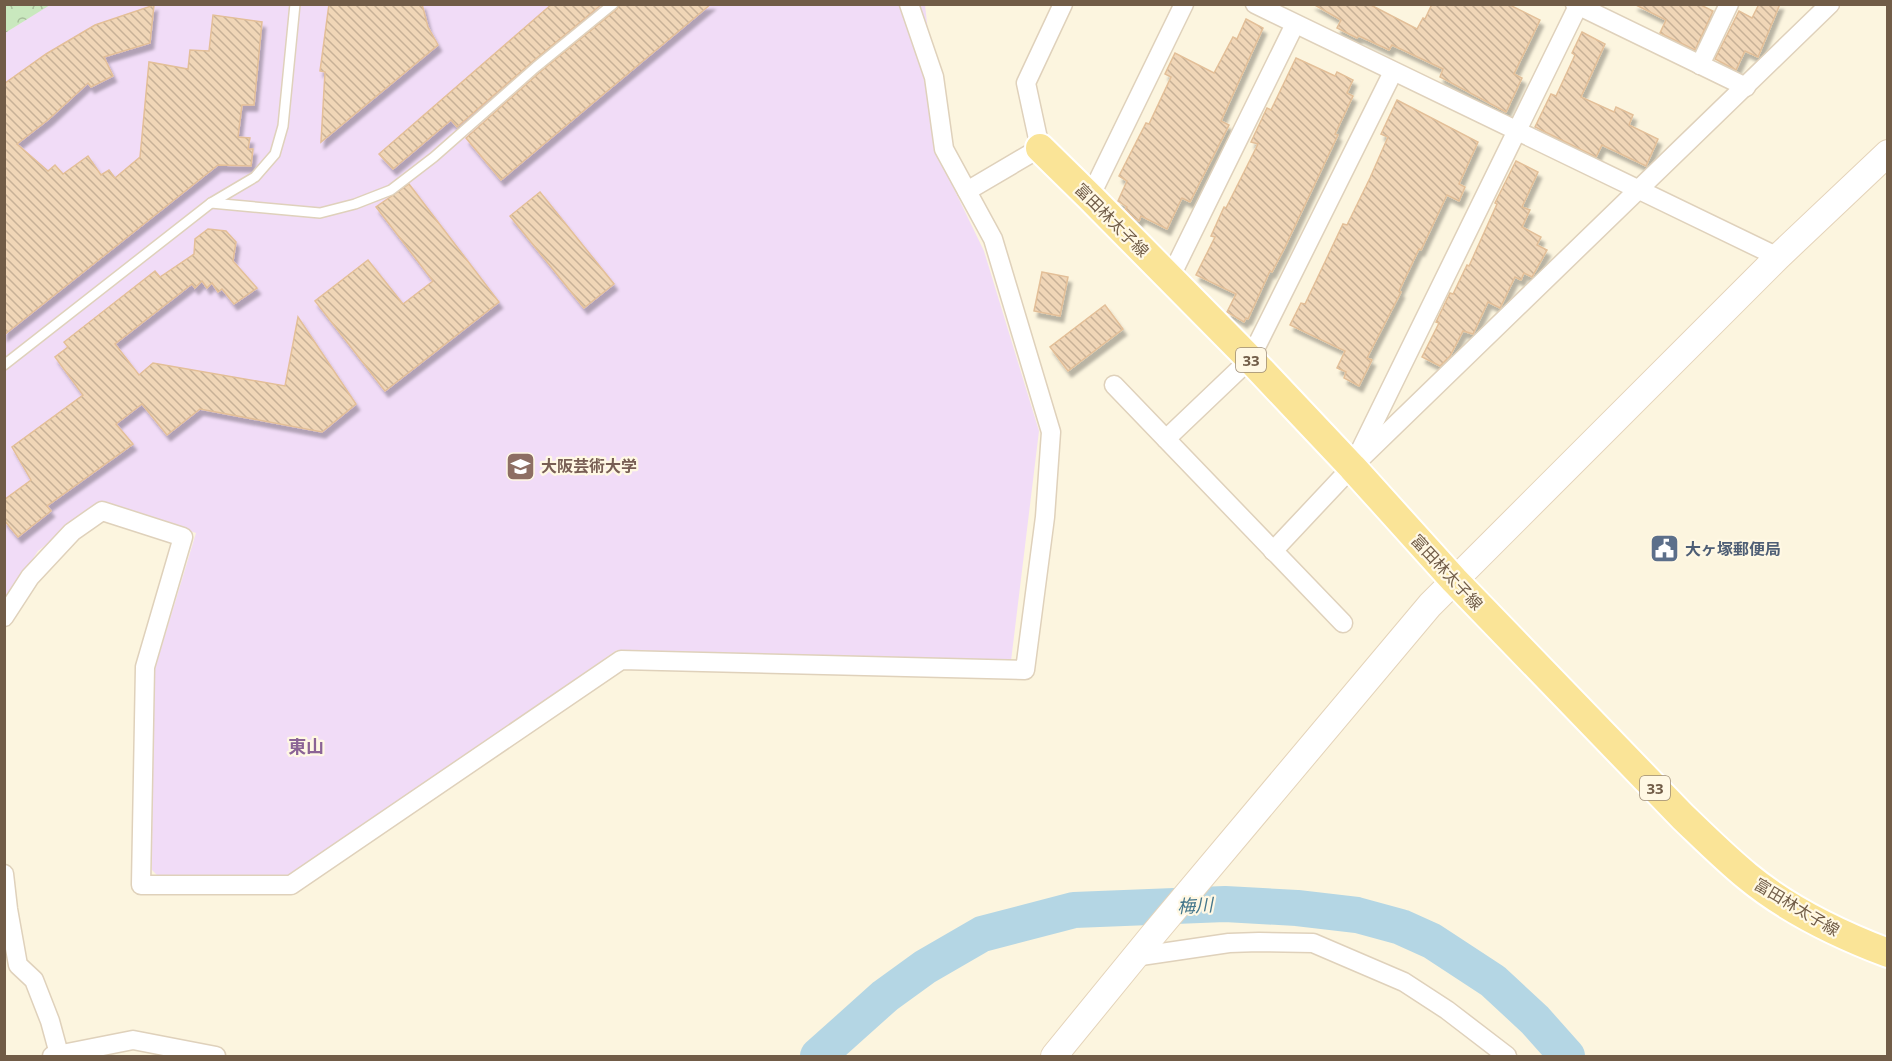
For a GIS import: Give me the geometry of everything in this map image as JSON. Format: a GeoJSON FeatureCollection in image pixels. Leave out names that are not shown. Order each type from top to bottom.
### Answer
{"type":"FeatureCollection","features":[{"type":"Feature","properties":{"kind":"main road","name":"富田林太子線"},"geometry":{"type":"LineString","coordinates":[[1040,148],[1250,359],[1454,580],[1683,817],[1749,878],[1817,922],[1854,941],[1887,953]]}},
{"type":"Feature","properties":{"kind":"street"},"geometry":{"type":"LineString","coordinates":[[4,617],[30,577],[72,532],[102,511],[183,537],[146,667],[141,885],[291,885],[621,660],[1025,670],[1045,517],[1051,432],[993,239],[944,149],[934,78],[909,4]]}},
{"type":"Feature","properties":{"kind":"street"},"geometry":{"type":"LineString","coordinates":[[967,191],[1040,148],[1026,82],[1063,4]]}},
{"type":"Feature","properties":{"kind":"street"},"geometry":{"type":"LineString","coordinates":[[1090,196],[1184,4]]}},
{"type":"Feature","properties":{"kind":"street"},"geometry":{"type":"LineString","coordinates":[[1255,4],[1778,257]]}},
{"type":"Feature","properties":{"kind":"street"},"geometry":{"type":"LineString","coordinates":[[1700,65],[1729,4]]}},
{"type":"Feature","properties":{"kind":"street"},"geometry":{"type":"LineString","coordinates":[[1273,550],[1352,467],[1830,4]]}},
{"type":"Feature","properties":{"kind":"street"},"geometry":{"type":"LineString","coordinates":[[1352,467],[1577,5],[1746,87]]}},
{"type":"Feature","properties":{"kind":"street"},"geometry":{"type":"LineString","coordinates":[[1170,278],[1295,24]]}},
{"type":"Feature","properties":{"kind":"street"},"geometry":{"type":"LineString","coordinates":[[1166,439],[1250,359],[1393,72]]}},
{"type":"Feature","properties":{"kind":"street"},"geometry":{"type":"LineString","coordinates":[[1054,1056],[1134,957],[1430,605],[1778,257],[1887,153]]}},
{"type":"Feature","properties":{"kind":"street"},"geometry":{"type":"LineString","coordinates":[[1114,385],[1343,623]]}},
{"type":"Feature","properties":{"kind":"street"},"geometry":{"type":"LineString","coordinates":[[4,874],[18,965],[34,980],[50,1021],[55,1055],[133,1040],[216,1056]]}},
{"type":"Feature","properties":{"kind":"street"},"geometry":{"type":"LineString","coordinates":[[1134,957],[1229,943],[1313,944],[1404,982],[1447,1010],[1507,1056]]}},
{"type":"Feature","properties":{"kind":"lane"},"geometry":{"type":"LineString","coordinates":[[4,365],[211,203],[255,177],[274,154],[283,126],[295,4]]}},
{"type":"Feature","properties":{"kind":"lane"},"geometry":{"type":"LineString","coordinates":[[211,203],[320,213],[354,204],[391,190],[434,157],[536,66],[612,4]]}},
{"type":"Feature","properties":{"kind":"shaded area","name":"大阪芸術大学"},"geometry":{"type":"Polygon","coordinates":[[[50,4],[925,5],[943,166],[984,251],[1039,431],[1011,661],[617,650],[293,875],[162,880],[152,870],[153,675],[196,533],[102,501],[38,551],[5,600],[5,33],[50,4]]]}},
{"type":"Feature","properties":{"kind":"green space"},"geometry":{"type":"Polygon","coordinates":[[[5,4],[50,4],[50,5],[5,33],[5,4]]]}},
{"type":"Feature","properties":{"kind":"building"},"geometry":{"type":"Polygon","coordinates":[[[329,4],[422,4],[428,27],[438,45],[321,142],[325,72],[320,71],[329,4]]]}},
{"type":"Feature","properties":{"kind":"building"},"geometry":{"type":"Polygon","coordinates":[[[552,4],[602,4],[457,127],[451,120],[393,169],[379,154],[552,4]]]}},
{"type":"Feature","properties":{"kind":"building"},"geometry":{"type":"Polygon","coordinates":[[[620,4],[711,4],[501,180],[466,138],[540,72],[617,9],[620,4]]]}},
{"type":"Feature","properties":{"kind":"building"},"geometry":{"type":"Polygon","coordinates":[[[1313,4],[1369,4],[1417,29],[1432,4],[1508,4],[1540,20],[1514,74],[1522,78],[1506,112],[1440,77],[1443,69],[1392,45],[1389,50],[1337,28],[1341,20],[1313,4]]]}},
{"type":"Feature","properties":{"kind":"building"},"geometry":{"type":"Polygon","coordinates":[[[1634,4],[1699,4],[1713,11],[1695,50],[1660,33],[1666,20],[1634,4]]]}},
{"type":"Feature","properties":{"kind":"building"},"geometry":{"type":"Polygon","coordinates":[[[1759,4],[1780,4],[1758,57],[1745,51],[1736,70],[1715,59],[1739,11],[1752,18],[1759,4]]]}},
{"type":"Feature","properties":{"kind":"building"},"geometry":{"type":"Polygon","coordinates":[[[154,5],[150,43],[104,57],[113,76],[91,87],[88,83],[49,119],[17,144],[48,171],[55,165],[63,174],[88,156],[101,175],[109,170],[115,178],[140,157],[149,62],[188,69],[190,50],[209,51],[213,15],[262,22],[254,105],[242,105],[238,137],[250,138],[248,149],[253,149],[251,166],[218,165],[4,335],[4,84],[46,54],[95,25],[154,5]]]}},
{"type":"Feature","properties":{"kind":"building"},"geometry":{"type":"Polygon","coordinates":[[[1246,19],[1263,28],[1221,121],[1229,125],[1190,202],[1182,198],[1167,229],[1141,216],[1139,221],[1125,209],[1127,207],[1118,201],[1127,181],[1119,176],[1146,123],[1149,124],[1171,77],[1165,74],[1175,53],[1214,73],[1233,37],[1237,39],[1246,19]]]}},
{"type":"Feature","properties":{"kind":"building"},"geometry":{"type":"Polygon","coordinates":[[[1582,32],[1605,44],[1581,97],[1614,112],[1616,107],[1633,115],[1629,125],[1658,139],[1646,166],[1602,145],[1596,157],[1535,127],[1551,94],[1556,96],[1575,55],[1572,53],[1582,32]]]}},
{"type":"Feature","properties":{"kind":"building"},"geometry":{"type":"Polygon","coordinates":[[[1296,58],[1335,76],[1337,72],[1353,80],[1347,93],[1353,96],[1335,134],[1338,135],[1284,249],[1272,272],[1270,271],[1248,319],[1246,318],[1244,322],[1227,312],[1236,294],[1196,275],[1215,237],[1211,236],[1224,207],[1226,208],[1258,144],[1251,142],[1267,108],[1271,110],[1296,58]]]}},
{"type":"Feature","properties":{"kind":"building"},"geometry":{"type":"Polygon","coordinates":[[[1397,100],[1478,142],[1459,184],[1465,187],[1459,201],[1447,195],[1367,358],[1372,360],[1359,386],[1344,378],[1346,372],[1337,368],[1345,351],[1290,325],[1301,303],[1305,304],[1343,224],[1347,225],[1370,178],[1388,137],[1381,134],[1397,100]]]}},
{"type":"Feature","properties":{"kind":"building"},"geometry":{"type":"Polygon","coordinates":[[[1516,161],[1538,172],[1522,207],[1530,210],[1522,227],[1541,237],[1537,245],[1547,250],[1532,277],[1524,273],[1521,280],[1515,277],[1500,308],[1488,302],[1473,334],[1463,331],[1450,356],[1440,366],[1422,357],[1439,323],[1436,322],[1450,293],[1453,294],[1467,265],[1469,266],[1497,204],[1495,203],[1516,161]]]}},
{"type":"Feature","properties":{"kind":"building"},"geometry":{"type":"Polygon","coordinates":[[[409,184],[499,302],[385,391],[315,301],[368,260],[403,304],[433,281],[376,207],[409,184]]]}},
{"type":"Feature","properties":{"kind":"building"},"geometry":{"type":"Polygon","coordinates":[[[540,192],[614,284],[584,308],[510,216],[540,192]]]}},
{"type":"Feature","properties":{"kind":"building"},"geometry":{"type":"Polygon","coordinates":[[[208,229],[226,231],[236,242],[233,261],[257,288],[234,304],[222,289],[218,292],[212,283],[207,288],[202,281],[195,288],[192,284],[115,344],[139,375],[153,363],[285,386],[298,317],[356,404],[322,432],[200,409],[167,435],[142,404],[116,424],[133,444],[47,506],[51,511],[18,537],[4,520],[4,500],[31,480],[12,447],[83,395],[55,357],[68,347],[64,342],[155,271],[160,277],[194,254],[195,239],[208,229]]]}},
{"type":"Feature","properties":{"kind":"building"},"geometry":{"type":"Polygon","coordinates":[[[1042,272],[1068,277],[1060,316],[1034,311],[1042,272]]]}},
{"type":"Feature","properties":{"kind":"building"},"geometry":{"type":"Polygon","coordinates":[[[1105,305],[1123,329],[1068,371],[1050,347],[1105,305]]]}},
{"type":"Feature","properties":{"kind":"waterway","name":"梅川"},"geometry":{"type":"LineString","coordinates":[[818,1056],[885,996],[925,967],[982,934],[1074,910],[1225,904],[1297,908],[1357,915],[1401,927],[1432,941],[1493,981],[1535,1020],[1567,1056]]}},
{"type":"Feature","properties":{"kind":"place","name":"大阪芸術大学"},"geometry":{"type":"Point","coordinates":[520,466]}},
{"type":"Feature","properties":{"kind":"place","name":"大ヶ塚郵便局"},"geometry":{"type":"Point","coordinates":[1664,549]}},
{"type":"Feature","properties":{"kind":"district","name":"東山"},"geometry":{"type":"Point","coordinates":[306,746]}}]}
